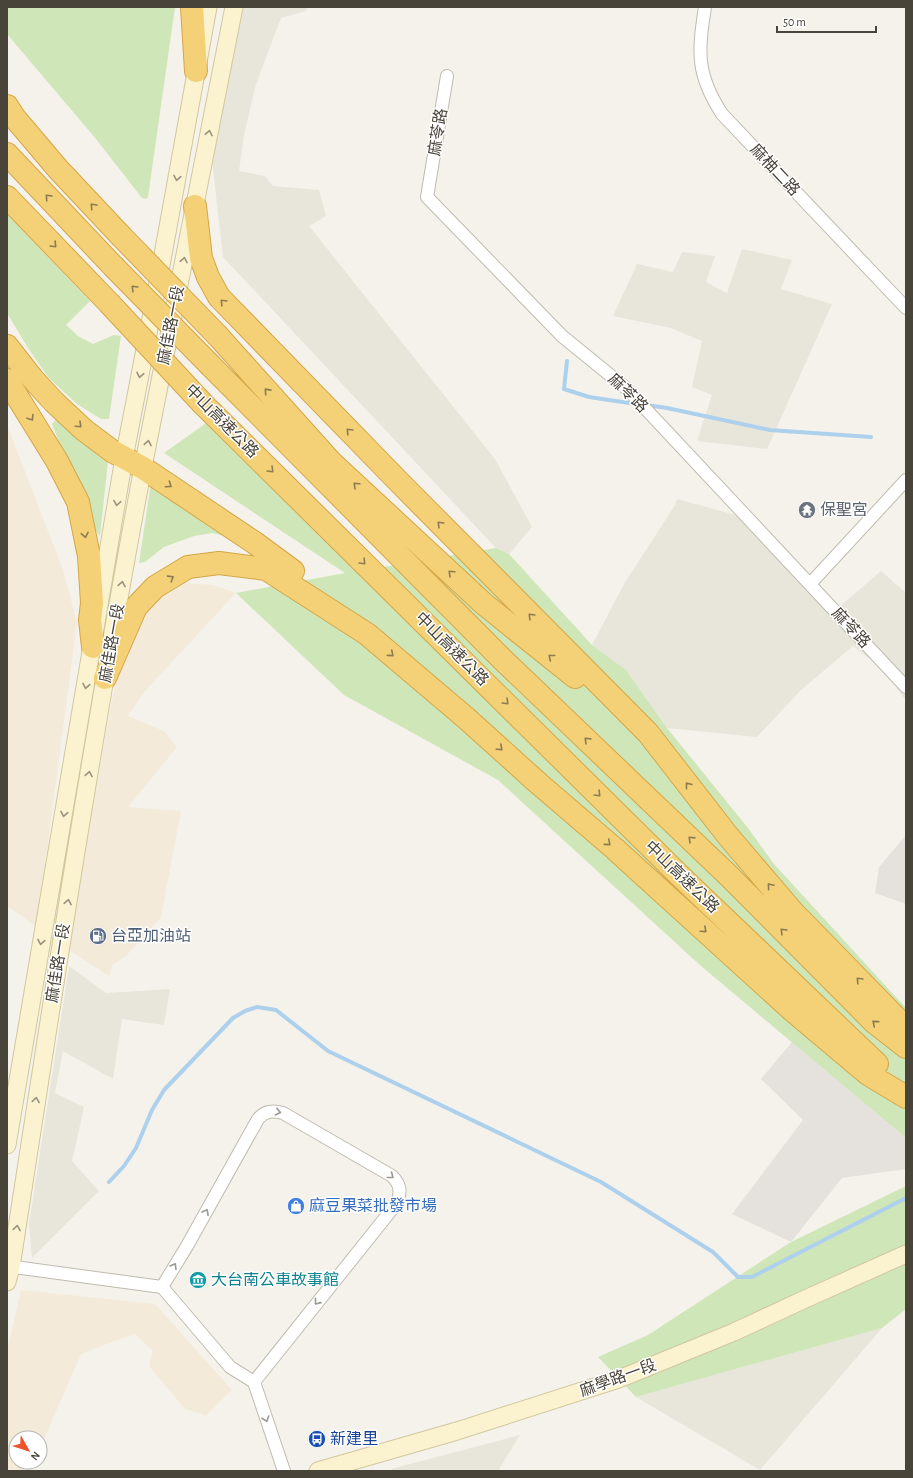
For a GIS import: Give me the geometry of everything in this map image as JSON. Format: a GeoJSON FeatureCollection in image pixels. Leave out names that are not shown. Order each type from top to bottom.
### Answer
{"type":"FeatureCollection","features":[{"type":"Feature","properties":{"kind":"highway"},"geometry":{"type":"LineString","coordinates":[[192,7],[196,71]]}},
{"type":"Feature","properties":{"kind":"highway"},"geometry":{"type":"LineString","coordinates":[[7,106],[14,117],[58,169],[218,336],[331,462],[484,604],[583,684],[648,733]]}},
{"type":"Feature","properties":{"kind":"highway","name":"中山高速公路"},"geometry":{"type":"LineString","coordinates":[[7,154],[113,266],[211,366],[502,658],[730,877],[874,1022],[906,1047]]}},
{"type":"Feature","properties":{"kind":"highway","name":"中山高速公路"},"geometry":{"type":"LineString","coordinates":[[7,197],[203,404],[677,874],[906,1092]]}},
{"type":"Feature","properties":{"kind":"highway"},"geometry":{"type":"LineString","coordinates":[[195,206],[201,258],[208,277],[219,297],[405,489],[648,733],[728,836],[792,911],[906,1028]]}},
{"type":"Feature","properties":{"kind":"highway"},"geometry":{"type":"LineString","coordinates":[[7,346],[32,378],[54,402],[84,430],[112,451],[143,468],[255,543],[327,596],[367,634],[466,718],[538,783],[615,849],[792,1010],[868,1074],[906,1097]]}},
{"type":"Feature","properties":{"kind":"highway"},"geometry":{"type":"LineString","coordinates":[[7,380],[58,461],[78,502],[89,556],[92,603],[90,620],[93,647]]}},
{"type":"Feature","properties":{"kind":"highway"},"geometry":{"type":"LineString","coordinates":[[105,678],[136,607],[155,588],[188,567],[219,563],[266,569],[367,634]]}},
{"type":"Feature","properties":{"kind":"main road","name":"麻佳路一段"},"geometry":{"type":"LineString","coordinates":[[7,1145],[124,458],[208,7]]}},
{"type":"Feature","properties":{"kind":"main road","name":"麻佳路一段"},"geometry":{"type":"LineString","coordinates":[[8,1272],[105,678],[143,468],[234,7]]}},
{"type":"Feature","properties":{"kind":"main road","name":"麻學路一段"},"geometry":{"type":"LineString","coordinates":[[318,1471],[457,1431],[619,1379],[734,1332],[906,1254]]}},
{"type":"Feature","properties":{"kind":"street","name":"麻柚二路"},"geometry":{"type":"LineString","coordinates":[[704,7],[700,39],[700,53],[705,79],[715,103],[731,123],[906,308]]}},
{"type":"Feature","properties":{"kind":"street","name":"麻苓路"},"geometry":{"type":"LineString","coordinates":[[447,76],[427,197],[562,336],[635,398],[906,687]]}},
{"type":"Feature","properties":{"kind":"street"},"geometry":{"type":"LineString","coordinates":[[810,584],[906,480]]}},
{"type":"Feature","properties":{"kind":"street"},"geometry":{"type":"LineString","coordinates":[[162,1287],[258,1120],[263,1114],[269,1111],[283,1113],[392,1176],[397,1181],[400,1187],[400,1195],[397,1203],[254,1382]]}},
{"type":"Feature","properties":{"kind":"street"},"geometry":{"type":"LineString","coordinates":[[8,1272],[162,1287],[230,1367],[254,1382],[284,1471]]}},
{"type":"Feature","properties":{"kind":"shaded area"},"geometry":{"type":"Polygon","coordinates":[[[230,7],[308,7],[306,11],[281,18],[256,84],[244,135],[239,171],[265,176],[273,186],[319,190],[326,216],[309,226],[495,459],[532,527],[509,554],[496,548],[223,257],[208,124],[230,7]]]}},
{"type":"Feature","properties":{"kind":"shaded area"},"geometry":{"type":"Polygon","coordinates":[[[742,249],[792,260],[781,289],[832,304],[767,449],[697,441],[712,395],[692,387],[702,341],[671,328],[613,316],[637,264],[673,272],[682,252],[715,256],[706,282],[727,293],[742,249]]]}},
{"type":"Feature","properties":{"kind":"shaded area"},"geometry":{"type":"Polygon","coordinates":[[[7,425],[63,570],[77,622],[37,927],[7,906],[7,425]]]}},
{"type":"Feature","properties":{"kind":"shaded area"},"geometry":{"type":"Polygon","coordinates":[[[677,499],[761,522],[763,528],[792,575],[839,607],[881,571],[906,593],[906,698],[903,697],[887,672],[853,646],[800,691],[757,737],[667,728],[626,670],[592,645],[624,584],[675,505],[677,499]]]}},
{"type":"Feature","properties":{"kind":"shaded area"},"geometry":{"type":"Polygon","coordinates":[[[184,583],[213,585],[236,593],[144,692],[128,716],[164,731],[177,747],[128,807],[181,811],[161,917],[126,956],[112,965],[109,976],[66,948],[113,695],[122,651],[146,608],[163,590],[184,583]]]}},
{"type":"Feature","properties":{"kind":"shaded area"},"geometry":{"type":"Polygon","coordinates":[[[906,835],[906,904],[875,893],[879,867],[906,835]]]}},
{"type":"Feature","properties":{"kind":"shaded area"},"geometry":{"type":"Polygon","coordinates":[[[69,966],[106,993],[170,989],[164,1025],[122,1019],[113,1079],[63,1051],[55,1093],[84,1107],[72,1161],[99,1191],[32,1258],[29,1224],[69,966]]]}},
{"type":"Feature","properties":{"kind":"shaded area"},"geometry":{"type":"Polygon","coordinates":[[[792,1042],[906,1138],[906,1169],[842,1178],[791,1242],[732,1214],[803,1120],[761,1079],[792,1042]]]}},
{"type":"Feature","properties":{"kind":"shaded area"},"geometry":{"type":"Polygon","coordinates":[[[21,1290],[155,1304],[232,1390],[206,1416],[184,1408],[149,1366],[153,1351],[135,1334],[117,1340],[81,1354],[48,1430],[8,1430],[8,1470],[30,1470],[7,1471],[7,1351],[21,1290]]]}},
{"type":"Feature","properties":{"kind":"shaded area"},"geometry":{"type":"Polygon","coordinates":[[[882,1328],[760,1470],[636,1397],[882,1328]]]}},
{"type":"Feature","properties":{"kind":"shaded area"},"geometry":{"type":"Polygon","coordinates":[[[520,1435],[498,1471],[393,1471],[391,1469],[520,1435]]]}},
{"type":"Feature","properties":{"kind":"green space"},"geometry":{"type":"Polygon","coordinates":[[[7,7],[175,7],[148,197],[146,199],[142,198],[96,139],[7,34],[7,7]]]}},
{"type":"Feature","properties":{"kind":"green space"},"geometry":{"type":"Polygon","coordinates":[[[7,214],[90,301],[66,325],[78,336],[93,344],[114,335],[121,336],[109,419],[101,419],[77,404],[48,377],[7,313],[7,214]]]}},
{"type":"Feature","properties":{"kind":"green space"},"geometry":{"type":"Polygon","coordinates":[[[58,417],[110,443],[100,536],[93,527],[52,424],[58,417]]]}},
{"type":"Feature","properties":{"kind":"green space"},"geometry":{"type":"Polygon","coordinates":[[[209,421],[360,571],[496,548],[509,554],[592,645],[626,670],[667,728],[748,828],[774,864],[906,1008],[906,1138],[701,966],[498,780],[344,695],[236,593],[345,573],[164,453],[209,421]]]}},
{"type":"Feature","properties":{"kind":"green space"},"geometry":{"type":"Polygon","coordinates":[[[153,469],[230,537],[212,533],[194,536],[164,547],[145,562],[139,563],[153,469]]]}},
{"type":"Feature","properties":{"kind":"green space"},"geometry":{"type":"Polygon","coordinates":[[[906,1186],[906,1309],[882,1328],[636,1397],[598,1357],[648,1335],[791,1242],[906,1186]]]}},
{"type":"Feature","properties":{"kind":"waterway"},"geometry":{"type":"LineString","coordinates":[[567,361],[564,389],[589,397],[636,404]]}},
{"type":"Feature","properties":{"kind":"waterway"},"geometry":{"type":"LineString","coordinates":[[646,405],[667,408],[770,430],[871,437]]}},
{"type":"Feature","properties":{"kind":"waterway"},"geometry":{"type":"LineString","coordinates":[[109,1182],[124,1166],[136,1148],[152,1110],[164,1090],[233,1018],[245,1011],[257,1007],[276,1010],[328,1051],[601,1182],[713,1252],[738,1277],[752,1277],[906,1198]]}},
{"type":"Feature","properties":{"kind":"place","name":"保聖宮"},"geometry":{"type":"Point","coordinates":[807,510]}},
{"type":"Feature","properties":{"kind":"place","name":"台亞加油站"},"geometry":{"type":"Point","coordinates":[98,936]}},
{"type":"Feature","properties":{"kind":"place","name":"麻豆果菜批發市場"},"geometry":{"type":"Point","coordinates":[296,1206]}},
{"type":"Feature","properties":{"kind":"place","name":"大台南公車故事館"},"geometry":{"type":"Point","coordinates":[198,1280]}},
{"type":"Feature","properties":{"kind":"place","name":"新建里"},"geometry":{"type":"Point","coordinates":[317,1439]}}]}
